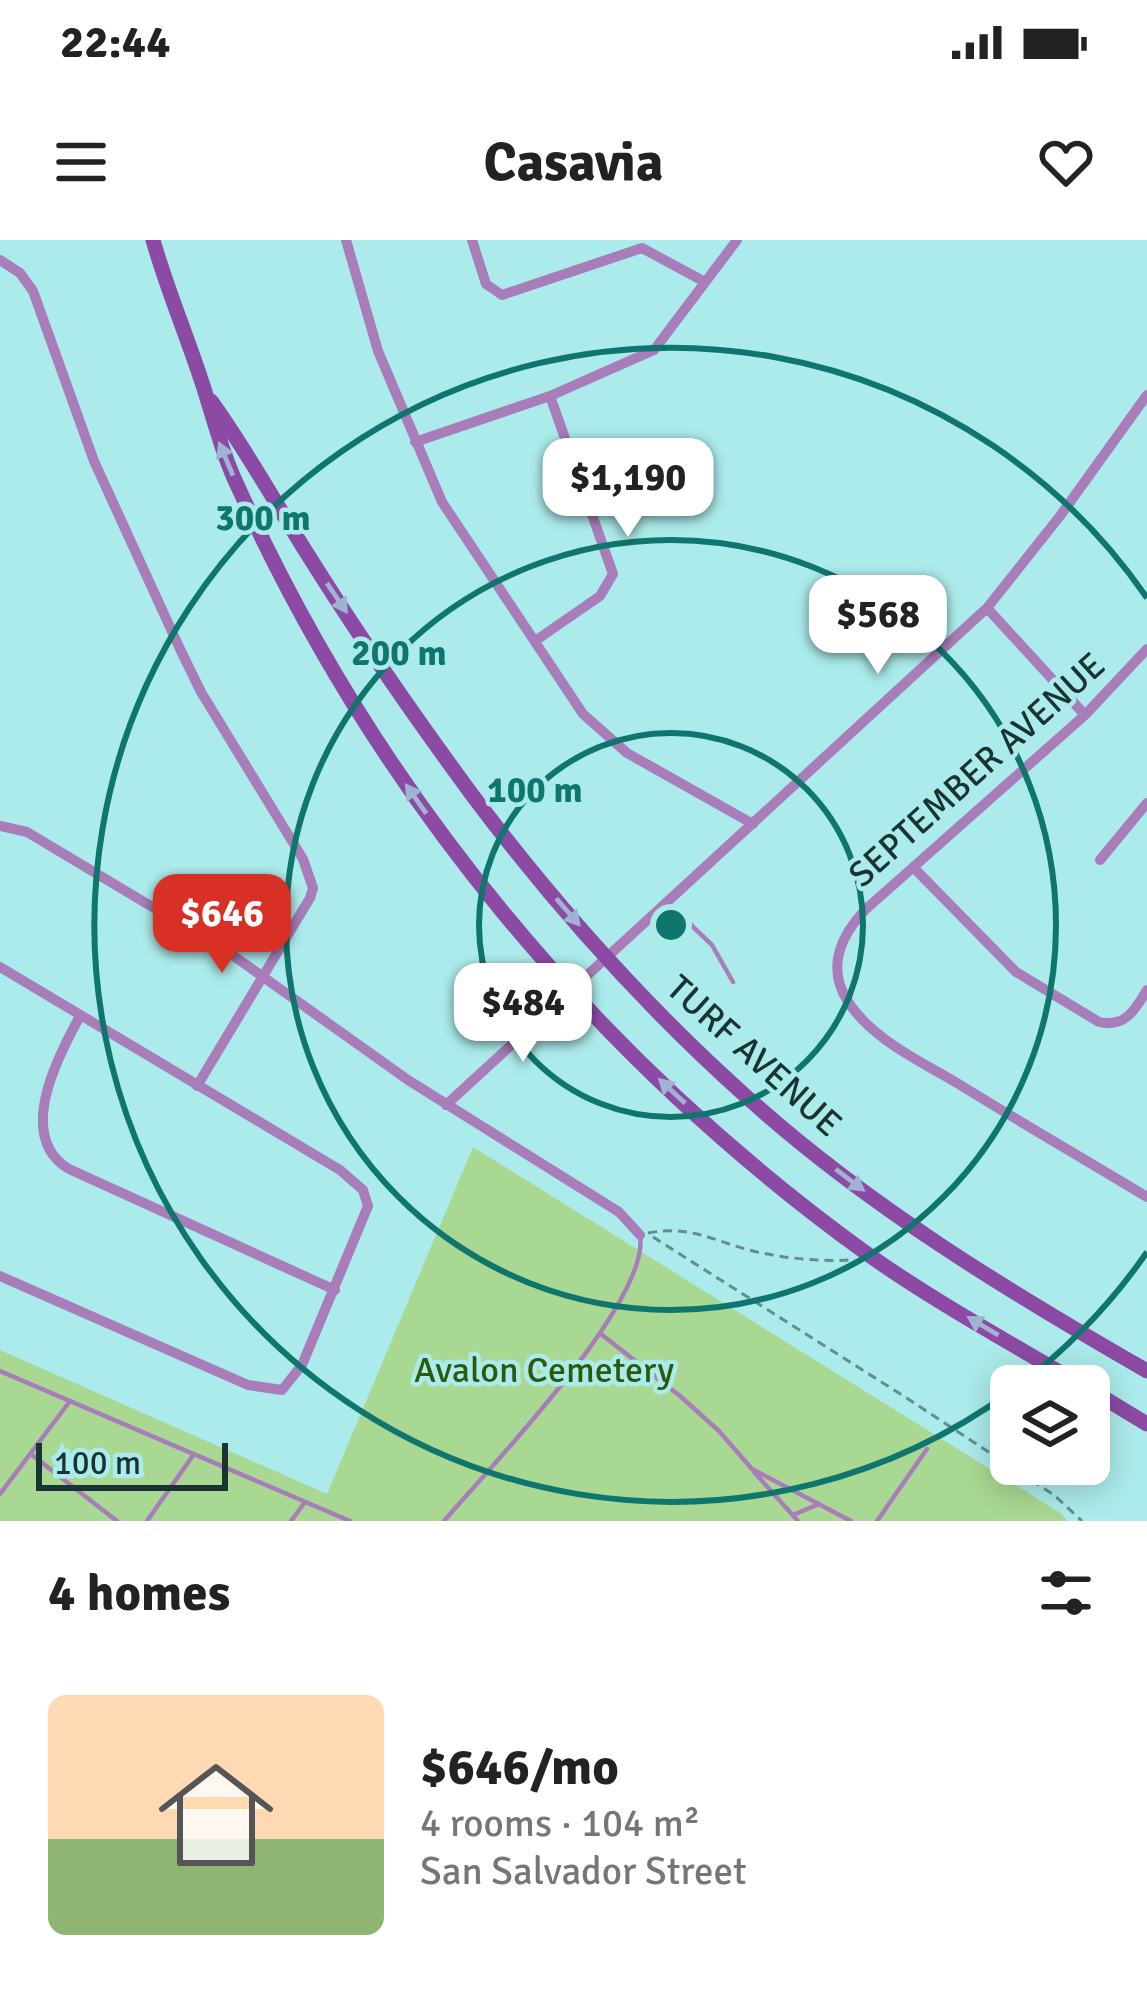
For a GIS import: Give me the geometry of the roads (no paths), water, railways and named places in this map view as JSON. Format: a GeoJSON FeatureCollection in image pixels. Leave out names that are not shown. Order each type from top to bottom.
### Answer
{"type":"FeatureCollection","features":[{"type":"Feature","properties":{"kind":"main road","name":"TURF AVENUE"},"geometry":{"type":"LineString","coordinates":[[153,240],[217,437],[272,560],[343,688],[439,832],[568,992],[731,1145],[870,1256],[1048,1365]]}},
{"type":"Feature","properties":{"kind":"main road","name":"TURF AVENUE"},"geometry":{"type":"LineString","coordinates":[[206,394],[331,590],[449,762],[606,956],[749,1100],[856,1185],[970,1265],[1147,1370]]}},
{"type":"Feature","properties":{"kind":"main road","name":"TURF AVENUE"},"geometry":{"type":"LineString","coordinates":[[1110,1402],[1147,1424]]}},
{"type":"Feature","properties":{"kind":"street"},"geometry":{"type":"LineString","coordinates":[[346,240],[378,351],[456,525],[583,714],[609,741],[753,824]]}},
{"type":"Feature","properties":{"kind":"street"},"geometry":{"type":"LineString","coordinates":[[472,240],[486,284],[502,295],[642,248],[705,282]]}},
{"type":"Feature","properties":{"kind":"street"},"geometry":{"type":"LineString","coordinates":[[415,442],[550,395],[654,350],[737,240]]}},
{"type":"Feature","properties":{"kind":"street"},"geometry":{"type":"LineString","coordinates":[[0,260],[33,291],[104,484],[201,692],[308,870],[313,888],[197,1086]]}},
{"type":"Feature","properties":{"kind":"street"},"geometry":{"type":"LineString","coordinates":[[446,1105],[987,608],[1147,394]]}},
{"type":"Feature","properties":{"kind":"street"},"geometry":{"type":"LineString","coordinates":[[535,641],[600,596],[613,574],[550,395]]}},
{"type":"Feature","properties":{"kind":"street"},"geometry":{"type":"LineString","coordinates":[[987,608],[1084,715]]}},
{"type":"Feature","properties":{"kind":"street","name":"SEPTEMBER AVENUE"},"geometry":{"type":"LineString","coordinates":[[1146,652],[1084,715],[848,928],[838,950],[837,973],[846,999],[899,1048],[1147,1198]]}},
{"type":"Feature","properties":{"kind":"street"},"geometry":{"type":"LineString","coordinates":[[1100,860],[1147,803]]}},
{"type":"Feature","properties":{"kind":"street"},"geometry":{"type":"LineString","coordinates":[[0,826],[27,832],[64,853],[265,977],[446,1105],[619,1212],[643,1234]]}},
{"type":"Feature","properties":{"kind":"street"},"geometry":{"type":"LineString","coordinates":[[913,867],[1016,972],[1099,1022],[1127,1018],[1147,990]]}},
{"type":"Feature","properties":{"kind":"street"},"geometry":{"type":"LineString","coordinates":[[0,967],[340,1170],[363,1190],[368,1214],[298,1373],[282,1390],[255,1388],[0,1276]]}},
{"type":"Feature","properties":{"kind":"street"},"geometry":{"type":"LineString","coordinates":[[80,1016],[48,1082],[45,1134],[51,1155],[69,1169],[335,1290]]}},
{"type":"Feature","properties":{"kind":"lane"},"geometry":{"type":"LineString","coordinates":[[667,902],[712,945],[733,982]]}},
{"type":"Feature","properties":{"kind":"lane"},"geometry":{"type":"LineString","coordinates":[[444,1521],[601,1334],[641,1258],[643,1234]]}},
{"type":"Feature","properties":{"kind":"lane"},"geometry":{"type":"LineString","coordinates":[[601,1334],[680,1396],[796,1518],[819,1504]]}},
{"type":"Feature","properties":{"kind":"lane"},"geometry":{"type":"LineString","coordinates":[[0,1371],[350,1521]]}},
{"type":"Feature","properties":{"kind":"lane"},"geometry":{"type":"LineString","coordinates":[[0,1494],[70,1402]]}},
{"type":"Feature","properties":{"kind":"lane"},"geometry":{"type":"LineString","coordinates":[[877,1521],[927,1449]]}},
{"type":"Feature","properties":{"kind":"lane"},"geometry":{"type":"LineString","coordinates":[[31,1454],[117,1521]]}},
{"type":"Feature","properties":{"kind":"lane"},"geometry":{"type":"LineString","coordinates":[[147,1521],[194,1454]]}},
{"type":"Feature","properties":{"kind":"lane"},"geometry":{"type":"LineString","coordinates":[[752,1469],[851,1521]]}},
{"type":"Feature","properties":{"kind":"lane"},"geometry":{"type":"LineString","coordinates":[[291,1521],[305,1502]]}},
{"type":"Feature","properties":{"kind":"park label","name":"Avalon Cemetery"},"geometry":{"type":"Point","coordinates":[544,1369]}}]}
